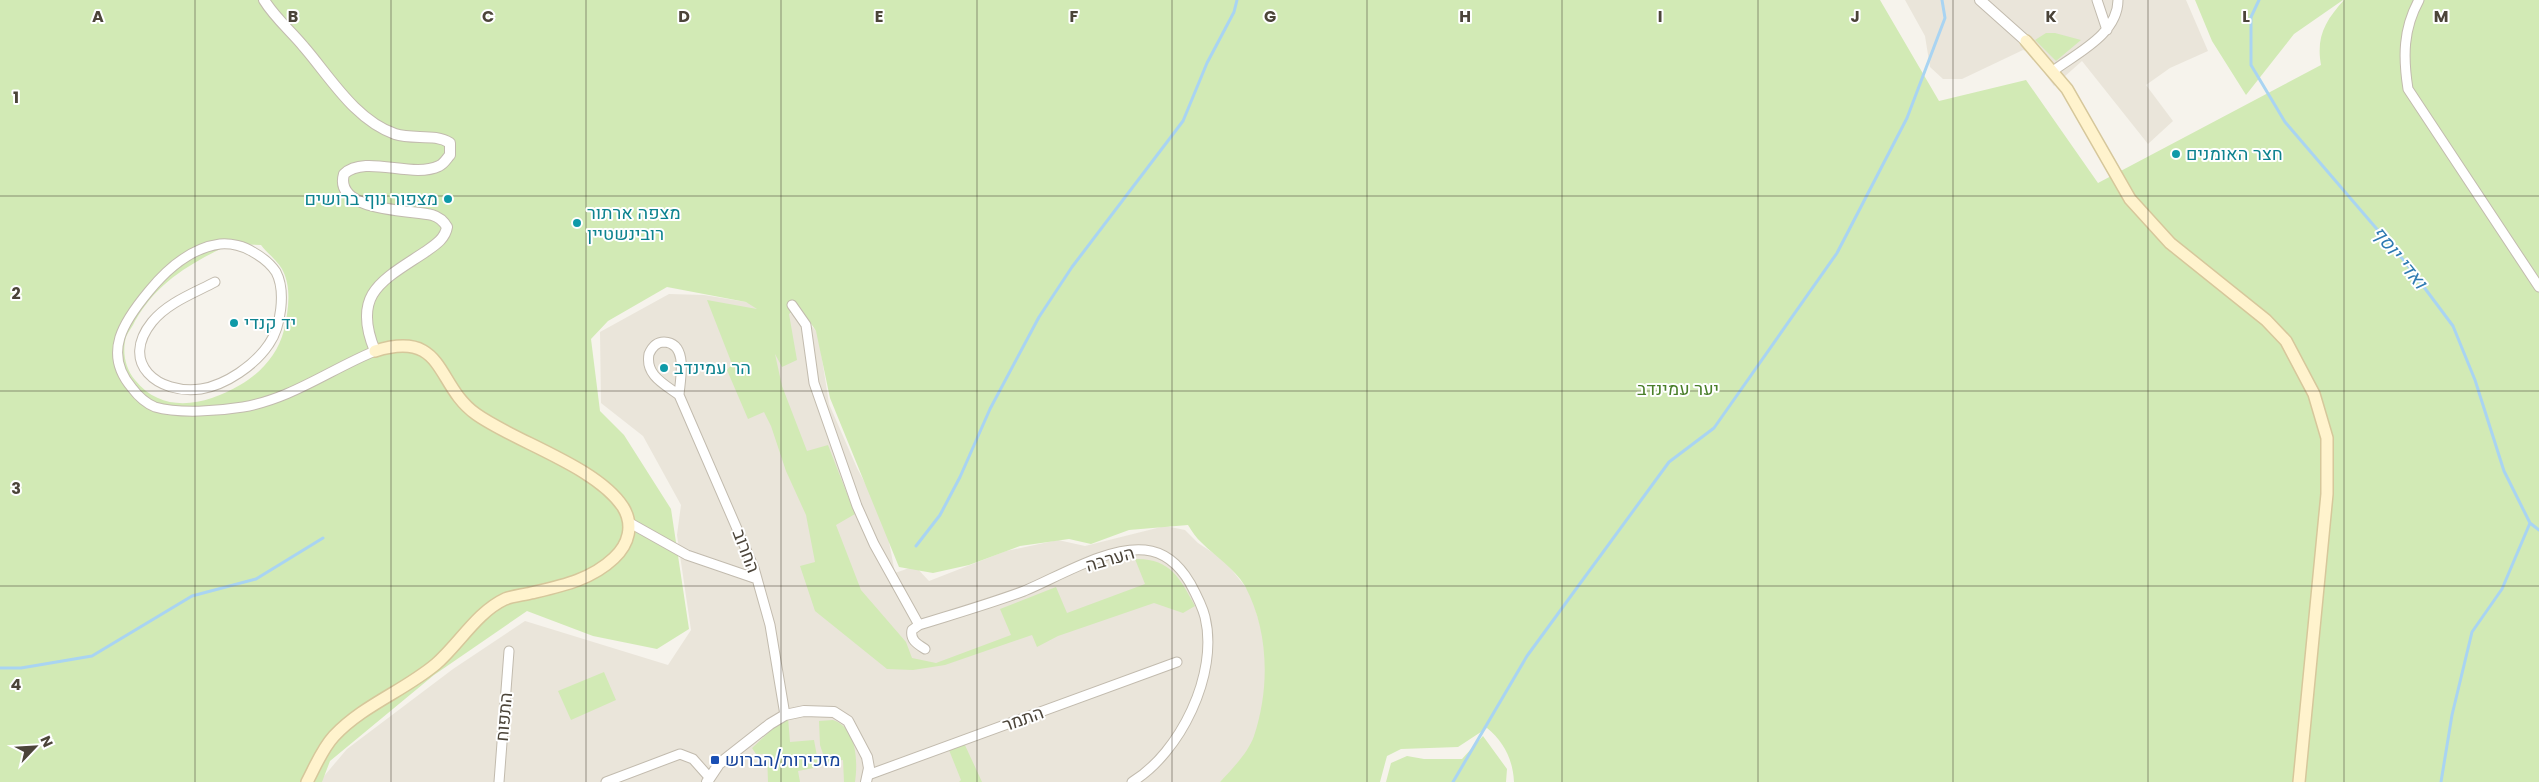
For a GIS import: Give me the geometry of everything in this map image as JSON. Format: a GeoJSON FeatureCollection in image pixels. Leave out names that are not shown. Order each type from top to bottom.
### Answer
{"type":"FeatureCollection","features":[{"type":"Feature","properties":{"kind":"main road"},"geometry":{"type":"LineString","coordinates":[[2026,41],[2053,71],[2079,108],[2130,199],[2170,242],[2266,320],[2286,341],[2314,394],[2327,438],[2327,494],[2299,782]]}},
{"type":"Feature","properties":{"kind":"main road"},"geometry":{"type":"LineString","coordinates":[[307,782],[333,737],[348,723],[435,664],[488,611],[506,599],[571,583],[596,572],[615,557],[624,544],[630,523],[623,507],[600,484],[469,408],[461,400],[434,357],[420,350],[399,346],[376,351]]}},
{"type":"Feature","properties":{"kind":"street"},"geometry":{"type":"LineString","coordinates":[[215,282],[164,310],[152,322],[143,337],[140,348],[145,370],[152,379],[179,390],[202,389],[218,383],[254,362],[270,343],[276,331],[280,308],[280,284],[276,272],[264,258],[250,250],[225,244],[199,250],[183,257],[157,282],[139,303],[117,342],[117,359],[125,380],[140,398],[155,406],[183,411],[242,407],[282,396],[376,351],[368,330],[367,309],[369,298],[390,276],[441,239],[447,227],[443,220],[432,215],[394,212],[365,203],[350,195],[344,185],[344,174],[359,166],[426,170],[441,166],[450,155],[450,144],[442,137],[417,138],[394,134],[370,120],[349,100],[264,0]]}},
{"type":"Feature","properties":{"kind":"street"},"geometry":{"type":"LineString","coordinates":[[1979,0],[2026,41]]}},
{"type":"Feature","properties":{"kind":"street"},"geometry":{"type":"LineString","coordinates":[[2097,0],[2106,30]]}},
{"type":"Feature","properties":{"kind":"street"},"geometry":{"type":"LineString","coordinates":[[2053,71],[2106,30],[2118,11],[2118,0]]}},
{"type":"Feature","properties":{"kind":"street"},"geometry":{"type":"LineString","coordinates":[[2420,0],[2412,12],[2406,34],[2404,59],[2408,89],[2539,288]]}},
{"type":"Feature","properties":{"kind":"street"},"geometry":{"type":"LineString","coordinates":[[792,305],[806,325],[814,383],[858,506],[874,544],[919,625],[912,630],[912,636],[915,642],[925,648]]}},
{"type":"Feature","properties":{"kind":"street","name":"החרוב"},"geometry":{"type":"LineString","coordinates":[[679,395],[656,377],[649,368],[650,351],[659,343],[665,342],[672,345],[680,357],[679,395],[757,579],[770,625],[785,716]]}},
{"type":"Feature","properties":{"kind":"street"},"geometry":{"type":"LineString","coordinates":[[630,523],[687,555],[757,579]]}},
{"type":"Feature","properties":{"kind":"street","name":"הערבה"},"geometry":{"type":"LineString","coordinates":[[919,625],[1023,591],[1115,554],[1147,550],[1173,562],[1188,580],[1205,618],[1208,644],[1203,674],[1195,702],[1178,736],[1154,765],[1132,782]]}},
{"type":"Feature","properties":{"kind":"street","name":"התפוח"},"geometry":{"type":"LineString","coordinates":[[499,782],[509,651]]}},
{"type":"Feature","properties":{"kind":"street","name":"התמר"},"geometry":{"type":"LineString","coordinates":[[867,778],[1177,662]]}},
{"type":"Feature","properties":{"kind":"street"},"geometry":{"type":"LineString","coordinates":[[606,782],[680,754],[692,759],[708,779],[720,763],[770,724],[785,716],[804,711],[831,712],[844,717],[853,728],[867,755],[867,778]]}},
{"type":"Feature","properties":{"kind":"shaded area"},"geometry":{"type":"Polygon","coordinates":[[[1905,0],[2186,0],[2208,51],[2170,68],[2146,85],[2173,121],[2148,144],[2082,61],[2054,86],[2030,53],[2023,50],[1962,79],[1943,79],[1930,67],[1925,36],[1905,0]]]}},
{"type":"Feature","properties":{"kind":"shaded area"},"geometry":{"type":"Polygon","coordinates":[[[669,294],[704,295],[758,304],[803,317],[818,333],[829,404],[857,468],[885,521],[895,573],[915,566],[929,581],[1006,551],[1058,540],[1085,546],[1165,526],[1185,530],[1198,543],[1224,560],[1251,594],[1266,646],[1266,691],[1260,730],[1242,764],[1220,782],[319,782],[347,749],[453,669],[525,621],[668,665],[691,630],[677,535],[681,505],[643,436],[601,403],[600,332],[669,294]]]}},
{"type":"Feature","properties":{"kind":"green space","name":"יער עמינדב"},"geometry":{"type":"Polygon","coordinates":[[[0,0],[1880,0],[1939,101],[2026,80],[2098,183],[2321,65],[2321,38],[2327,22],[2344,0],[2539,0],[2539,782],[1514,782],[1510,759],[1503,745],[1487,728],[1458,747],[1401,749],[1387,756],[1380,782],[1220,782],[1244,755],[1254,736],[1263,699],[1265,679],[1263,641],[1253,603],[1245,586],[1230,568],[1198,539],[1188,525],[1129,530],[1091,544],[1069,539],[1020,546],[969,565],[933,573],[899,567],[830,398],[816,331],[808,319],[796,309],[789,314],[797,360],[782,367],[775,354],[782,386],[807,451],[828,445],[855,514],[836,525],[861,590],[906,642],[912,658],[936,663],[1011,635],[1000,609],[1056,587],[1067,613],[1145,584],[1135,559],[1157,562],[1165,566],[1179,579],[1195,606],[1183,613],[1154,603],[1058,636],[1037,647],[1032,635],[945,665],[913,670],[887,669],[815,611],[800,566],[815,562],[806,515],[786,471],[771,426],[764,412],[748,419],[727,370],[732,364],[707,300],[757,309],[746,302],[667,287],[608,321],[591,339],[600,411],[624,435],[671,509],[689,629],[657,649],[593,636],[527,611],[434,675],[330,761],[322,782],[0,782],[0,0]],[[230,244],[215,251],[176,275],[144,307],[126,337],[124,354],[132,375],[146,391],[158,398],[172,402],[185,403],[213,398],[248,380],[268,362],[278,347],[284,330],[288,308],[288,285],[281,268],[261,245],[230,244]]]}},
{"type":"Feature","properties":{"kind":"green space"},"geometry":{"type":"Polygon","coordinates":[[[2195,0],[2343,0],[2294,34],[2246,95],[2212,41],[2195,0]]]}},
{"type":"Feature","properties":{"kind":"green space"},"geometry":{"type":"Polygon","coordinates":[[[2046,33],[2055,33],[2081,40],[2056,61],[2035,40],[2046,33]]]}},
{"type":"Feature","properties":{"kind":"green space"},"geometry":{"type":"Polygon","coordinates":[[[604,672],[616,700],[571,720],[558,691],[604,672]]]}},
{"type":"Feature","properties":{"kind":"green space"},"geometry":{"type":"Polygon","coordinates":[[[788,717],[790,742],[814,740],[819,767],[798,771],[800,782],[768,782],[767,754],[756,754],[752,748],[783,719],[788,717]]]}},
{"type":"Feature","properties":{"kind":"green space"},"geometry":{"type":"Polygon","coordinates":[[[833,720],[847,730],[854,746],[856,755],[855,782],[844,782],[843,760],[826,763],[820,745],[819,721],[833,720]]]}},
{"type":"Feature","properties":{"kind":"green space"},"geometry":{"type":"Polygon","coordinates":[[[1483,736],[1507,769],[1506,782],[1386,782],[1391,763],[1407,756],[1424,759],[1462,759],[1483,736]]]}},
{"type":"Feature","properties":{"kind":"green space"},"geometry":{"type":"Polygon","coordinates":[[[964,743],[982,782],[959,782],[961,780],[949,750],[964,743]]]}},
{"type":"Feature","properties":{"kind":"waterway"},"geometry":{"type":"LineString","coordinates":[[916,546],[940,515],[960,477],[990,409],[1039,317],[1072,267],[1183,121],[1207,63],[1234,12],[1237,0]]}},
{"type":"Feature","properties":{"kind":"waterway"},"geometry":{"type":"LineString","coordinates":[[1453,782],[1527,656],[1669,462],[1714,428],[1837,253],[1907,118],[1945,18],[1942,0]]}},
{"type":"Feature","properties":{"kind":"waterway","name":"ואדי יוסף"},"geometry":{"type":"LineString","coordinates":[[2259,0],[2251,17],[2251,65],[2285,122],[2406,263],[2453,326],[2475,380],[2504,471],[2530,523],[2539,530]]}},
{"type":"Feature","properties":{"kind":"waterway"},"geometry":{"type":"LineString","coordinates":[[2441,782],[2452,715],[2472,632],[2502,589],[2530,523]]}},
{"type":"Feature","properties":{"kind":"waterway"},"geometry":{"type":"LineString","coordinates":[[0,668],[21,668],[92,656],[192,596],[256,579],[323,538]]}},
{"type":"Feature","properties":{"kind":"place","name":"חצר האומנים"},"geometry":{"type":"Point","coordinates":[2176,154]}},
{"type":"Feature","properties":{"kind":"place","name":"מצפור נוף ברושים"},"geometry":{"type":"Point","coordinates":[448,199]}},
{"type":"Feature","properties":{"kind":"place","name":"מצפה ארתור רובינשטיין"},"geometry":{"type":"Point","coordinates":[577,223]}},
{"type":"Feature","properties":{"kind":"place","name":"יד קנדי"},"geometry":{"type":"Point","coordinates":[234,323]}},
{"type":"Feature","properties":{"kind":"place","name":"הר עמינדב"},"geometry":{"type":"Point","coordinates":[664,368]}},
{"type":"Feature","properties":{"kind":"place","name":"מזכירות/הברוש"},"geometry":{"type":"Point","coordinates":[715,760]}}]}
